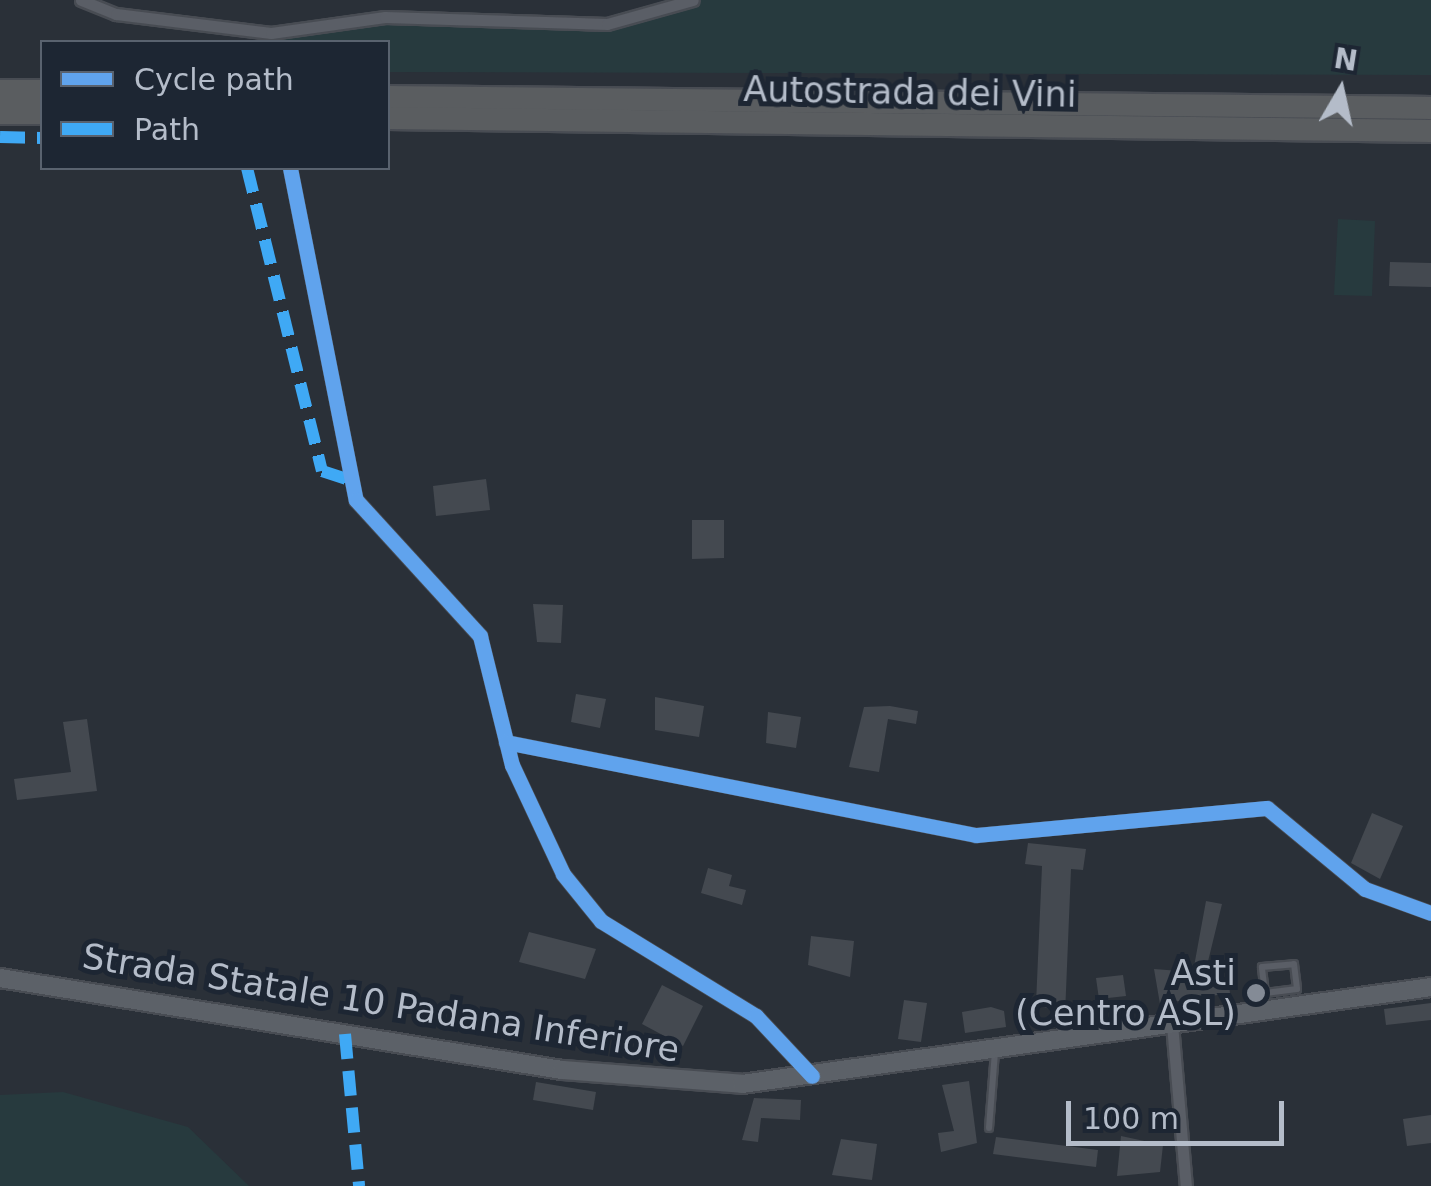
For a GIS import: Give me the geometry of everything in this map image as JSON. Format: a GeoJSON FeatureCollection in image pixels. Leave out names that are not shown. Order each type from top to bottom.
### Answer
{"type":"FeatureCollection","features":[{"type":"Feature","properties":{"kind":"highway"},"geometry":{"type":"LineString","coordinates":[[0,91],[40,91]]}},
{"type":"Feature","properties":{"kind":"highway","name":"Autostrada dei Vini"},"geometry":{"type":"LineString","coordinates":[[390,96],[1431,108]]}},
{"type":"Feature","properties":{"kind":"highway"},"geometry":{"type":"LineString","coordinates":[[0,112],[40,113]]}},
{"type":"Feature","properties":{"kind":"highway","name":"Autostrada dei Vini"},"geometry":{"type":"LineString","coordinates":[[390,118],[1431,131]]}},
{"type":"Feature","properties":{"kind":"main road","name":"Strada Statale 10 Padana Inferiore"},"geometry":{"type":"LineString","coordinates":[[0,978],[634,1080],[742,1084],[1172,1024],[1291,999],[1431,987]]}},
{"type":"Feature","properties":{"kind":"street"},"geometry":{"type":"LineString","coordinates":[[81,0],[116,14],[272,38],[385,18],[607,24],[693,0]]}},
{"type":"Feature","properties":{"kind":"street"},"geometry":{"type":"LineString","coordinates":[[290,170],[356,500],[480,636],[506,742],[563,874],[601,921],[756,1016],[812,1076]]}},
{"type":"Feature","properties":{"kind":"street"},"geometry":{"type":"LineString","coordinates":[[506,742],[976,835],[1267,808],[1366,889],[1431,912]]}},
{"type":"Feature","properties":{"kind":"street"},"geometry":{"type":"LineString","coordinates":[[1172,1024],[1186,1186]]}},
{"type":"Feature","properties":{"kind":"lane"},"geometry":{"type":"LineString","coordinates":[[1294,964],[1297,989],[1291,999],[1265,993],[1262,966],[1294,964]]}},
{"type":"Feature","properties":{"kind":"lane"},"geometry":{"type":"LineString","coordinates":[[989,1128],[995,1050]]}},
{"type":"Feature","properties":{"kind":"green space"},"geometry":{"type":"Polygon","coordinates":[[[684,0],[1431,0],[1431,75],[390,72],[390,40],[272,40],[271,33],[385,17],[607,24],[684,0]]]}},
{"type":"Feature","properties":{"kind":"green space"},"geometry":{"type":"Polygon","coordinates":[[[1338,219],[1375,221],[1372,296],[1334,295],[1338,219]]]}},
{"type":"Feature","properties":{"kind":"green space"},"geometry":{"type":"Polygon","coordinates":[[[63,1092],[188,1127],[249,1186],[0,1186],[0,1095],[63,1092]]]}},
{"type":"Feature","properties":{"kind":"building"},"geometry":{"type":"Polygon","coordinates":[[[1390,262],[1431,263],[1431,287],[1389,286],[1390,262]]]}},
{"type":"Feature","properties":{"kind":"building"},"geometry":{"type":"Polygon","coordinates":[[[486,479],[490,510],[436,516],[433,486],[486,479]]]}},
{"type":"Feature","properties":{"kind":"building"},"geometry":{"type":"Polygon","coordinates":[[[692,520],[724,520],[724,558],[692,559],[692,520]]]}},
{"type":"Feature","properties":{"kind":"building"},"geometry":{"type":"Polygon","coordinates":[[[533,604],[563,605],[561,643],[537,642],[533,604]]]}},
{"type":"Feature","properties":{"kind":"building"},"geometry":{"type":"Polygon","coordinates":[[[576,694],[606,699],[600,728],[571,722],[576,694]]]}},
{"type":"Feature","properties":{"kind":"building"},"geometry":{"type":"Polygon","coordinates":[[[655,697],[704,706],[699,737],[655,730],[655,697]]]}},
{"type":"Feature","properties":{"kind":"building"},"geometry":{"type":"Polygon","coordinates":[[[864,707],[918,711],[916,724],[888,719],[879,772],[849,767],[864,707]]]}},
{"type":"Feature","properties":{"kind":"building"},"geometry":{"type":"Polygon","coordinates":[[[768,712],[801,717],[796,748],[766,743],[768,712]]]}},
{"type":"Feature","properties":{"kind":"building"},"geometry":{"type":"Polygon","coordinates":[[[87,719],[97,791],[17,800],[14,779],[71,772],[63,722],[87,719]]]}},
{"type":"Feature","properties":{"kind":"building"},"geometry":{"type":"Polygon","coordinates":[[[1372,813],[1403,826],[1380,879],[1351,863],[1372,813]]]}},
{"type":"Feature","properties":{"kind":"building"},"geometry":{"type":"Polygon","coordinates":[[[1028,843],[1086,849],[1083,870],[1071,869],[1065,1015],[1036,1004],[1042,866],[1025,864],[1028,843]]]}},
{"type":"Feature","properties":{"kind":"building"},"geometry":{"type":"Polygon","coordinates":[[[708,868],[732,875],[729,886],[746,890],[742,905],[701,893],[708,868]]]}},
{"type":"Feature","properties":{"kind":"building"},"geometry":{"type":"Polygon","coordinates":[[[1206,901],[1222,904],[1203,982],[1228,978],[1230,993],[1160,1004],[1154,969],[1193,972],[1206,901]]]}},
{"type":"Feature","properties":{"kind":"building"},"geometry":{"type":"Polygon","coordinates":[[[529,932],[596,949],[585,979],[519,962],[529,932]]]}},
{"type":"Feature","properties":{"kind":"building"},"geometry":{"type":"Polygon","coordinates":[[[811,936],[854,941],[850,977],[808,965],[811,936]]]}},
{"type":"Feature","properties":{"kind":"building"},"geometry":{"type":"Polygon","coordinates":[[[1123,975],[1126,996],[1099,999],[1096,978],[1123,975]]]}},
{"type":"Feature","properties":{"kind":"building"},"geometry":{"type":"Polygon","coordinates":[[[662,985],[703,1006],[683,1046],[642,1024],[662,985]]]}},
{"type":"Feature","properties":{"kind":"building"},"geometry":{"type":"Polygon","coordinates":[[[904,1000],[927,1003],[921,1042],[898,1039],[904,1000]]]}},
{"type":"Feature","properties":{"kind":"building"},"geometry":{"type":"Polygon","coordinates":[[[1431,1003],[1431,1020],[1386,1025],[1384,1009],[1431,1003]]]}},
{"type":"Feature","properties":{"kind":"building"},"geometry":{"type":"Polygon","coordinates":[[[991,1007],[1004,1011],[1006,1027],[965,1033],[962,1012],[991,1007]]]}},
{"type":"Feature","properties":{"kind":"building"},"geometry":{"type":"Polygon","coordinates":[[[969,1081],[977,1143],[941,1152],[938,1133],[954,1131],[942,1085],[969,1081]]]}},
{"type":"Feature","properties":{"kind":"building"},"geometry":{"type":"Polygon","coordinates":[[[536,1082],[596,1092],[593,1110],[533,1100],[536,1082]]]}},
{"type":"Feature","properties":{"kind":"building"},"geometry":{"type":"Polygon","coordinates":[[[754,1098],[801,1100],[800,1120],[761,1118],[758,1142],[742,1140],[754,1098]]]}},
{"type":"Feature","properties":{"kind":"building"},"geometry":{"type":"Polygon","coordinates":[[[1431,1115],[1431,1143],[1407,1146],[1403,1119],[1431,1115]]]}},
{"type":"Feature","properties":{"kind":"building"},"geometry":{"type":"Polygon","coordinates":[[[1121,1136],[1163,1145],[1160,1172],[1117,1176],[1121,1136]]]}},
{"type":"Feature","properties":{"kind":"building"},"geometry":{"type":"Polygon","coordinates":[[[996,1137],[1098,1150],[1096,1167],[993,1154],[996,1137]]]}},
{"type":"Feature","properties":{"kind":"building"},"geometry":{"type":"Polygon","coordinates":[[[841,1139],[877,1144],[872,1180],[832,1175],[841,1139]]]}},
{"type":"Feature","properties":{"kind":"marked path"},"geometry":{"type":"LineString","coordinates":[[0,137],[40,138]]}},
{"type":"Feature","properties":{"kind":"marked path"},"geometry":{"type":"LineString","coordinates":[[247,170],[322,471],[350,480]]}},
{"type":"Feature","properties":{"kind":"marked path"},"geometry":{"type":"LineString","coordinates":[[345,1034],[359,1186]]}},
{"type":"Feature","properties":{"kind":"cycle path"},"geometry":{"type":"LineString","coordinates":[[290,170],[356,500],[480,636],[512,765],[563,874],[601,921],[756,1016],[812,1076]]}},
{"type":"Feature","properties":{"kind":"cycle path"},"geometry":{"type":"LineString","coordinates":[[506,742],[976,835],[1267,808],[1365,889],[1431,913]]}},
{"type":"Feature","properties":{"kind":"place","name":"Asti (Centro ASL)"},"geometry":{"type":"Point","coordinates":[1256,993]}}]}
